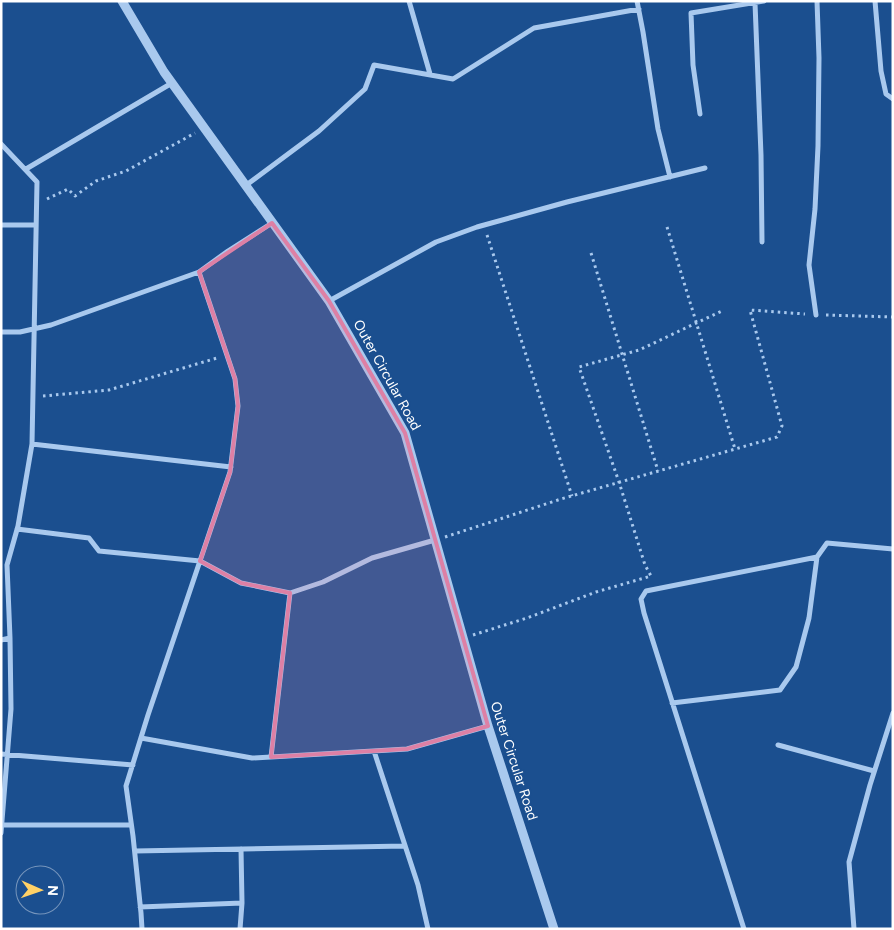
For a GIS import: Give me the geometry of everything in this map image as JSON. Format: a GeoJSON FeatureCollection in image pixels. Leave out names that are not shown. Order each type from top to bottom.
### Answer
{"type":"FeatureCollection","features":[{"type":"Feature","properties":{"kind":"street","name":"Outer Circular Road"},"geometry":{"type":"LineString","coordinates":[[122,1],[164,72],[329,300],[405,433],[488,726],[554,929]]}},
{"type":"Feature","properties":{"kind":"street"},"geometry":{"type":"LineString","coordinates":[[409,1],[430,74]]}},
{"type":"Feature","properties":{"kind":"street"},"geometry":{"type":"LineString","coordinates":[[637,1],[658,129],[670,177]]}},
{"type":"Feature","properties":{"kind":"street"},"geometry":{"type":"LineString","coordinates":[[700,114],[693,65],[691,13],[764,1]]}},
{"type":"Feature","properties":{"kind":"street"},"geometry":{"type":"LineString","coordinates":[[816,1],[819,58],[818,146],[815,209],[809,265],[816,315]]}},
{"type":"Feature","properties":{"kind":"street"},"geometry":{"type":"LineString","coordinates":[[875,1],[881,71],[886,94],[893,99]]}},
{"type":"Feature","properties":{"kind":"street"},"geometry":{"type":"LineString","coordinates":[[755,3],[761,155],[762,242]]}},
{"type":"Feature","properties":{"kind":"street"},"geometry":{"type":"LineString","coordinates":[[246,186],[319,131],[366,89],[374,65],[453,78],[534,28],[638,9]]}},
{"type":"Feature","properties":{"kind":"street"},"geometry":{"type":"LineString","coordinates":[[26,170],[172,83]]}},
{"type":"Feature","properties":{"kind":"street"},"geometry":{"type":"LineString","coordinates":[[886,94],[893,95]]}},
{"type":"Feature","properties":{"kind":"street"},"geometry":{"type":"LineString","coordinates":[[1,144],[37,182],[32,444],[17,529],[7,565],[11,709],[1,833]]}},
{"type":"Feature","properties":{"kind":"street"},"geometry":{"type":"LineString","coordinates":[[329,300],[436,242],[484,225],[704,168]]}},
{"type":"Feature","properties":{"kind":"street"},"geometry":{"type":"LineString","coordinates":[[1,332],[20,332],[51,325],[200,272],[228,250],[272,223]]}},
{"type":"Feature","properties":{"kind":"street"},"geometry":{"type":"LineString","coordinates":[[1,225],[36,225]]}},
{"type":"Feature","properties":{"kind":"street"},"geometry":{"type":"LineString","coordinates":[[142,929],[135,851],[126,786],[231,467],[238,406],[235,379],[200,272]]}},
{"type":"Feature","properties":{"kind":"street"},"geometry":{"type":"LineString","coordinates":[[32,444],[231,467]]}},
{"type":"Feature","properties":{"kind":"street"},"geometry":{"type":"LineString","coordinates":[[17,529],[89,538],[99,551],[200,561],[241,583],[290,593],[323,582],[372,558],[435,540]]}},
{"type":"Feature","properties":{"kind":"street"},"geometry":{"type":"LineString","coordinates":[[672,703],[780,690],[796,667],[810,618],[817,557],[827,543],[893,549]]}},
{"type":"Feature","properties":{"kind":"street"},"geometry":{"type":"LineString","coordinates":[[744,929],[641,599],[646,591],[817,557]]}},
{"type":"Feature","properties":{"kind":"street"},"geometry":{"type":"LineString","coordinates":[[271,757],[290,593]]}},
{"type":"Feature","properties":{"kind":"street"},"geometry":{"type":"LineString","coordinates":[[1,640],[10,638]]}},
{"type":"Feature","properties":{"kind":"street"},"geometry":{"type":"LineString","coordinates":[[854,929],[850,862],[874,771],[893,713]]}},
{"type":"Feature","properties":{"kind":"street"},"geometry":{"type":"LineString","coordinates":[[141,738],[252,758],[407,749],[488,726]]}},
{"type":"Feature","properties":{"kind":"street"},"geometry":{"type":"LineString","coordinates":[[778,745],[874,771]]}},
{"type":"Feature","properties":{"kind":"street"},"geometry":{"type":"LineString","coordinates":[[374,751],[418,885],[428,929]]}},
{"type":"Feature","properties":{"kind":"street"},"geometry":{"type":"LineString","coordinates":[[1,754],[133,765]]}},
{"type":"Feature","properties":{"kind":"street"},"geometry":{"type":"LineString","coordinates":[[2,825],[131,824]]}},
{"type":"Feature","properties":{"kind":"street"},"geometry":{"type":"LineString","coordinates":[[135,851],[405,846]]}},
{"type":"Feature","properties":{"kind":"street"},"geometry":{"type":"LineString","coordinates":[[240,929],[242,903],[241,849]]}},
{"type":"Feature","properties":{"kind":"street"},"geometry":{"type":"LineString","coordinates":[[140,907],[242,903]]}},
{"type":"Feature","properties":{"kind":"path"},"geometry":{"type":"LineString","coordinates":[[36,204],[68,189],[75,196],[96,181],[126,171],[204,128]]}},
{"type":"Feature","properties":{"kind":"path"},"geometry":{"type":"LineString","coordinates":[[484,225],[572,496]]}},
{"type":"Feature","properties":{"kind":"path"},"geometry":{"type":"LineString","coordinates":[[666,227],[735,449]]}},
{"type":"Feature","properties":{"kind":"path"},"geometry":{"type":"LineString","coordinates":[[591,252],[658,471]]}},
{"type":"Feature","properties":{"kind":"path"},"geometry":{"type":"LineString","coordinates":[[463,638],[527,618],[596,592],[651,576],[645,565],[619,482],[579,367],[639,350],[724,310]]}},
{"type":"Feature","properties":{"kind":"path"},"geometry":{"type":"LineString","coordinates":[[435,540],[572,496],[777,437],[782,426],[750,310],[816,315],[893,317]]}},
{"type":"Feature","properties":{"kind":"path"},"geometry":{"type":"LineString","coordinates":[[33,397],[109,390],[227,354]]}},
{"type":"Feature","properties":{"kind":"highlighted area"},"geometry":{"type":"Polygon","coordinates":[[[272,223],[329,301],[405,433],[488,726],[407,749],[271,757],[290,593],[241,583],[200,561],[230,472],[238,406],[235,379],[199,272],[272,223]]]}}]}
